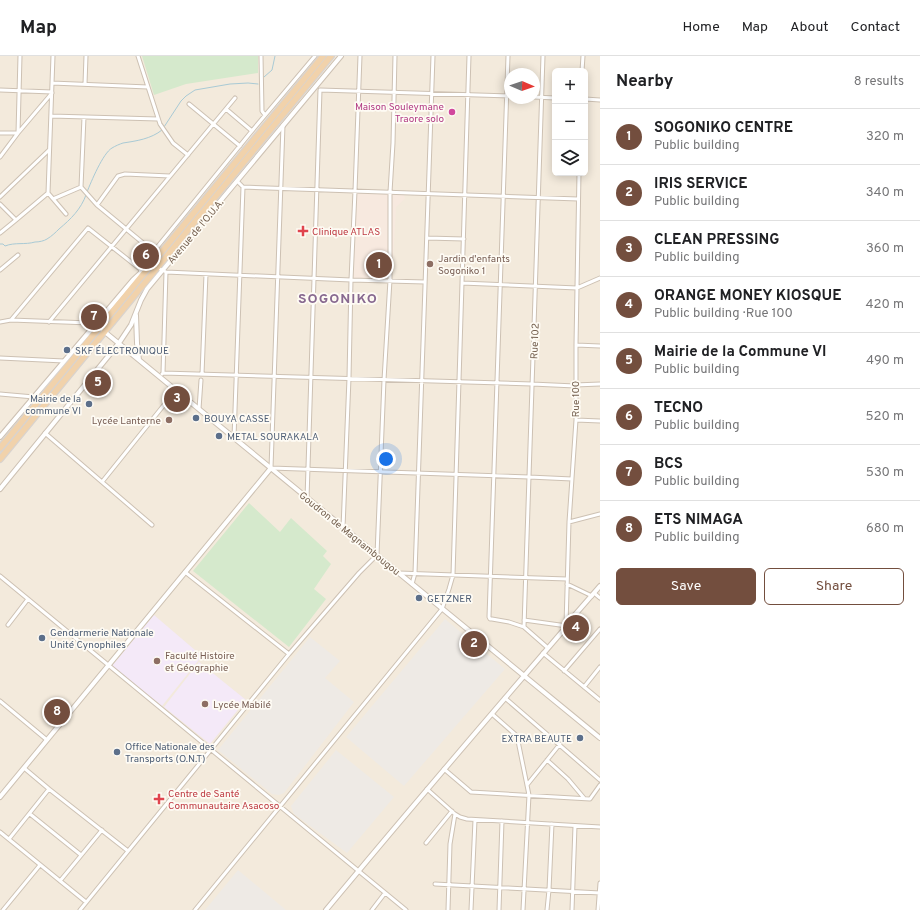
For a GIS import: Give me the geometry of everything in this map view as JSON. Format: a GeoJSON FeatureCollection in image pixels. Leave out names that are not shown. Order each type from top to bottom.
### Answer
{"type":"FeatureCollection","features":[{"type":"Feature","properties":{"kind":"highway","name":"Avenue de l'O.U.A."},"geometry":{"type":"LineString","coordinates":[[0,448],[323,56]]}},
{"type":"Feature","properties":{"kind":"highway","name":"Avenue de l'O.U.A."},"geometry":{"type":"LineString","coordinates":[[0,458],[100,328],[162,270],[331,56]]}},
{"type":"Feature","properties":{"kind":"street"},"geometry":{"type":"LineString","coordinates":[[18,133],[20,56]]}},
{"type":"Feature","properties":{"kind":"street"},"geometry":{"type":"LineString","coordinates":[[53,56],[48,193],[66,214]]}},
{"type":"Feature","properties":{"kind":"street"},"geometry":{"type":"LineString","coordinates":[[85,84],[86,56]]}},
{"type":"Feature","properties":{"kind":"street"},"geometry":{"type":"LineString","coordinates":[[138,56],[160,124],[174,143],[188,155]]}},
{"type":"Feature","properties":{"kind":"street"},"geometry":{"type":"LineString","coordinates":[[261,56],[262,111],[265,116]]}},
{"type":"Feature","properties":{"kind":"street","name":"Avenue de l'O.U.A."},"geometry":{"type":"LineString","coordinates":[[0,437],[2,431],[64,361],[100,328],[140,271],[141,267],[315,56]]}},
{"type":"Feature","properties":{"kind":"street","name":"Avenue de l'O.U.A."},"geometry":{"type":"LineString","coordinates":[[0,488],[119,343],[131,325],[140,300],[147,289],[341,56]]}},
{"type":"Feature","properties":{"kind":"street"},"geometry":{"type":"LineString","coordinates":[[343,528],[360,56]]}},
{"type":"Feature","properties":{"kind":"street"},"geometry":{"type":"LineString","coordinates":[[80,910],[289,654],[359,573],[378,555],[384,380],[390,280],[390,192],[395,56]]}},
{"type":"Feature","properties":{"kind":"street"},"geometry":{"type":"LineString","coordinates":[[412,584],[415,573],[419,473],[433,56]]}},
{"type":"Feature","properties":{"kind":"street"},"geometry":{"type":"LineString","coordinates":[[195,910],[442,609],[449,589],[453,574],[469,56]]}},
{"type":"Feature","properties":{"kind":"street"},"geometry":{"type":"LineString","coordinates":[[508,56],[508,68]]}},
{"type":"Feature","properties":{"kind":"street","name":"Rue 102"},"geometry":{"type":"LineString","coordinates":[[524,627],[543,56]]}},
{"type":"Feature","properties":{"kind":"street"},"geometry":{"type":"LineString","coordinates":[[582,68],[583,56]]}},
{"type":"Feature","properties":{"kind":"street"},"geometry":{"type":"LineString","coordinates":[[52,83],[148,87]]}},
{"type":"Feature","properties":{"kind":"street"},"geometry":{"type":"LineString","coordinates":[[316,86],[320,90],[504,96]]}},
{"type":"Feature","properties":{"kind":"street"},"geometry":{"type":"LineString","coordinates":[[0,90],[52,93]]}},
{"type":"Feature","properties":{"kind":"street"},"geometry":{"type":"LineString","coordinates":[[307,499],[320,90]]}},
{"type":"Feature","properties":{"kind":"street"},"geometry":{"type":"LineString","coordinates":[[0,157],[52,93]]}},
{"type":"Feature","properties":{"kind":"street"},"geometry":{"type":"LineString","coordinates":[[542,97],[552,98]]}},
{"type":"Feature","properties":{"kind":"street"},"geometry":{"type":"LineString","coordinates":[[49,322],[235,98]]}},
{"type":"Feature","properties":{"kind":"street"},"geometry":{"type":"LineString","coordinates":[[588,99],[600,100]]}},
{"type":"Feature","properties":{"kind":"street"},"geometry":{"type":"LineString","coordinates":[[189,104],[240,146]]}},
{"type":"Feature","properties":{"kind":"street"},"geometry":{"type":"LineString","coordinates":[[508,104],[503,196],[489,617],[490,619],[509,622],[524,627],[548,648]]}},
{"type":"Feature","properties":{"kind":"street"},"geometry":{"type":"LineString","coordinates":[[226,109],[252,131]]}},
{"type":"Feature","properties":{"kind":"street"},"geometry":{"type":"LineString","coordinates":[[51,116],[158,119]]}},
{"type":"Feature","properties":{"kind":"street"},"geometry":{"type":"LineString","coordinates":[[84,117],[81,187],[97,205],[154,252]]}},
{"type":"Feature","properties":{"kind":"street"},"geometry":{"type":"LineString","coordinates":[[0,798],[271,468],[283,125]]}},
{"type":"Feature","properties":{"kind":"street"},"geometry":{"type":"LineString","coordinates":[[0,133],[18,133]]}},
{"type":"Feature","properties":{"kind":"street"},"geometry":{"type":"LineString","coordinates":[[0,197],[49,150]]}},
{"type":"Feature","properties":{"kind":"street"},"geometry":{"type":"LineString","coordinates":[[97,205],[118,176],[125,174],[170,176]]}},
{"type":"Feature","properties":{"kind":"street","name":"Rue 100"},"geometry":{"type":"LineString","coordinates":[[566,625],[569,522],[576,420],[575,386],[579,176]]}},
{"type":"Feature","properties":{"kind":"street"},"geometry":{"type":"LineString","coordinates":[[237,181],[243,187],[578,199]]}},
{"type":"Feature","properties":{"kind":"street"},"geometry":{"type":"LineString","coordinates":[[53,199],[81,187]]}},
{"type":"Feature","properties":{"kind":"street"},"geometry":{"type":"LineString","coordinates":[[234,438],[243,187]]}},
{"type":"Feature","properties":{"kind":"street"},"geometry":{"type":"LineString","coordinates":[[0,233],[48,193]]}},
{"type":"Feature","properties":{"kind":"street"},"geometry":{"type":"LineString","coordinates":[[0,204],[16,220]]}},
{"type":"Feature","properties":{"kind":"street"},"geometry":{"type":"LineString","coordinates":[[11,320],[88,228],[140,271],[153,262]]}},
{"type":"Feature","properties":{"kind":"street"},"geometry":{"type":"LineString","coordinates":[[427,238],[464,239]]}},
{"type":"Feature","properties":{"kind":"street"},"geometry":{"type":"LineString","coordinates":[[0,270],[18,255]]}},
{"type":"Feature","properties":{"kind":"street"},"geometry":{"type":"LineString","coordinates":[[159,377],[163,373],[162,270],[206,274],[425,282]]}},
{"type":"Feature","properties":{"kind":"street"},"geometry":{"type":"LineString","coordinates":[[202,374],[206,274]]}},
{"type":"Feature","properties":{"kind":"street"},"geometry":{"type":"LineString","coordinates":[[462,283],[536,285],[577,288],[600,278]]}},
{"type":"Feature","properties":{"kind":"street"},"geometry":{"type":"LineString","coordinates":[[136,312],[139,360]]}},
{"type":"Feature","properties":{"kind":"street"},"geometry":{"type":"LineString","coordinates":[[0,322],[11,320],[90,324],[100,328]]}},
{"type":"Feature","properties":{"kind":"street","name":"Goudron de Magnambougou"},"geometry":{"type":"LineString","coordinates":[[100,328],[600,738]]}},
{"type":"Feature","properties":{"kind":"street"},"geometry":{"type":"LineString","coordinates":[[576,345],[600,346]]}},
{"type":"Feature","properties":{"kind":"street"},"geometry":{"type":"LineString","coordinates":[[0,358],[64,361]]}},
{"type":"Feature","properties":{"kind":"street"},"geometry":{"type":"LineString","coordinates":[[163,373],[575,386],[600,384]]}},
{"type":"Feature","properties":{"kind":"street"},"geometry":{"type":"LineString","coordinates":[[199,409],[201,380]]}},
{"type":"Feature","properties":{"kind":"street"},"geometry":{"type":"LineString","coordinates":[[102,482],[176,390]]}},
{"type":"Feature","properties":{"kind":"street"},"geometry":{"type":"LineString","coordinates":[[0,394],[34,396]]}},
{"type":"Feature","properties":{"kind":"street"},"geometry":{"type":"LineString","coordinates":[[576,420],[600,421]]}},
{"type":"Feature","properties":{"kind":"street"},"geometry":{"type":"LineString","coordinates":[[45,433],[152,526]]}},
{"type":"Feature","properties":{"kind":"street"},"geometry":{"type":"LineString","coordinates":[[271,468],[572,479]]}},
{"type":"Feature","properties":{"kind":"street"},"geometry":{"type":"LineString","coordinates":[[569,522],[600,514]]}},
{"type":"Feature","properties":{"kind":"street"},"geometry":{"type":"LineString","coordinates":[[186,572],[289,654]]}},
{"type":"Feature","properties":{"kind":"street"},"geometry":{"type":"LineString","coordinates":[[399,573],[567,578]]}},
{"type":"Feature","properties":{"kind":"street"},"geometry":{"type":"LineString","coordinates":[[0,576],[406,910]]}},
{"type":"Feature","properties":{"kind":"street"},"geometry":{"type":"LineString","coordinates":[[567,584],[600,598]]}},
{"type":"Feature","properties":{"kind":"street"},"geometry":{"type":"LineString","coordinates":[[326,910],[600,586]]}},
{"type":"Feature","properties":{"kind":"street"},"geometry":{"type":"LineString","coordinates":[[8,625],[28,599]]}},
{"type":"Feature","properties":{"kind":"street"},"geometry":{"type":"LineString","coordinates":[[524,620],[566,625]]}},
{"type":"Feature","properties":{"kind":"street"},"geometry":{"type":"LineString","coordinates":[[564,672],[600,629]]}},
{"type":"Feature","properties":{"kind":"street"},"geometry":{"type":"LineString","coordinates":[[543,653],[564,672],[600,700]]}},
{"type":"Feature","properties":{"kind":"street"},"geometry":{"type":"LineString","coordinates":[[584,687],[600,669]]}},
{"type":"Feature","properties":{"kind":"street"},"geometry":{"type":"LineString","coordinates":[[505,698],[600,780]]}},
{"type":"Feature","properties":{"kind":"street"},"geometry":{"type":"LineString","coordinates":[[0,701],[47,740]]}},
{"type":"Feature","properties":{"kind":"street"},"geometry":{"type":"LineString","coordinates":[[492,714],[517,736],[528,795],[523,910]]}},
{"type":"Feature","properties":{"kind":"street"},"geometry":{"type":"LineString","coordinates":[[526,785],[560,744]]}},
{"type":"Feature","properties":{"kind":"street"},"geometry":{"type":"LineString","coordinates":[[547,760],[568,779],[584,798]]}},
{"type":"Feature","properties":{"kind":"street"},"geometry":{"type":"LineString","coordinates":[[24,768],[128,851]]}},
{"type":"Feature","properties":{"kind":"street"},"geometry":{"type":"LineString","coordinates":[[444,769],[471,792],[590,799],[600,785]]}},
{"type":"Feature","properties":{"kind":"street"},"geometry":{"type":"LineString","coordinates":[[8,839],[49,789]]}},
{"type":"Feature","properties":{"kind":"street"},"geometry":{"type":"LineString","coordinates":[[427,789],[460,817],[475,820],[600,827]]}},
{"type":"Feature","properties":{"kind":"street"},"geometry":{"type":"LineString","coordinates":[[426,844],[454,813]]}},
{"type":"Feature","properties":{"kind":"street"},"geometry":{"type":"LineString","coordinates":[[448,910],[450,844],[454,813]]}},
{"type":"Feature","properties":{"kind":"street"},"geometry":{"type":"LineString","coordinates":[[30,814],[81,855]]}},
{"type":"Feature","properties":{"kind":"street"},"geometry":{"type":"LineString","coordinates":[[471,910],[475,820]]}},
{"type":"Feature","properties":{"kind":"street"},"geometry":{"type":"LineString","coordinates":[[499,910],[502,821]]}},
{"type":"Feature","properties":{"kind":"street"},"geometry":{"type":"LineString","coordinates":[[547,910],[552,824]]}},
{"type":"Feature","properties":{"kind":"street"},"geometry":{"type":"LineString","coordinates":[[572,910],[575,826]]}},
{"type":"Feature","properties":{"kind":"street"},"geometry":{"type":"LineString","coordinates":[[60,881],[102,830]]}},
{"type":"Feature","properties":{"kind":"street"},"geometry":{"type":"LineString","coordinates":[[0,832],[86,902]]}},
{"type":"Feature","properties":{"kind":"street"},"geometry":{"type":"LineString","coordinates":[[3,910],[40,865]]}},
{"type":"Feature","properties":{"kind":"street"},"geometry":{"type":"LineString","coordinates":[[598,910],[600,882]]}},
{"type":"Feature","properties":{"kind":"street"},"geometry":{"type":"LineString","coordinates":[[435,884],[600,893]]}},
{"type":"Feature","properties":{"kind":"street"},"geometry":{"type":"LineString","coordinates":[[372,910],[385,893]]}},
{"type":"Feature","properties":{"kind":"shaded area"},"geometry":{"type":"Polygon","coordinates":[[[0,56],[600,56],[600,910],[0,910],[0,56]]]}},
{"type":"Feature","properties":{"kind":"shaded area"},"geometry":{"type":"Polygon","coordinates":[[[357,193],[399,193],[404,195],[405,199],[396,207],[392,280],[352,279],[357,193]]]}},
{"type":"Feature","properties":{"kind":"shaded area","name":"Faculté Histoire et Géographie"},"geometry":{"type":"Polygon","coordinates":[[[154,615],[202,656],[162,706],[112,666],[154,615]]]}},
{"type":"Feature","properties":{"kind":"shaded area"},"geometry":{"type":"Polygon","coordinates":[[[445,619],[505,669],[404,786],[346,737],[445,619]]]}},
{"type":"Feature","properties":{"kind":"shaded area"},"geometry":{"type":"Polygon","coordinates":[[[310,637],[340,661],[325,678],[354,702],[284,793],[279,795],[272,794],[218,750],[310,637]]]}},
{"type":"Feature","properties":{"kind":"shaded area","name":"Lycée Mabilé"},"geometry":{"type":"Polygon","coordinates":[[[199,662],[246,700],[210,744],[164,707],[199,662]]]}},
{"type":"Feature","properties":{"kind":"shaded area"},"geometry":{"type":"Polygon","coordinates":[[[336,750],[394,797],[347,853],[294,814],[291,806],[336,750]]]}},
{"type":"Feature","properties":{"kind":"shaded area"},"geometry":{"type":"Polygon","coordinates":[[[238,870],[286,910],[205,910],[238,870]]]}},
{"type":"Feature","properties":{"kind":"green space"},"geometry":{"type":"Polygon","coordinates":[[[142,56],[258,56],[258,73],[186,84],[154,95],[142,56]]]}},
{"type":"Feature","properties":{"kind":"green space"},"geometry":{"type":"Polygon","coordinates":[[[249,503],[280,532],[291,518],[327,551],[323,556],[331,564],[314,589],[326,599],[289,647],[193,571],[249,503]]]}},
{"type":"Feature","properties":{"kind":"waterway"},"geometry":{"type":"LineString","coordinates":[[264,77],[272,70],[275,56]]}},
{"type":"Feature","properties":{"kind":"waterway"},"geometry":{"type":"LineString","coordinates":[[164,127],[181,101],[195,90],[230,84],[258,84]]}},
{"type":"Feature","properties":{"kind":"waterway"},"geometry":{"type":"LineString","coordinates":[[87,192],[101,161],[112,148],[123,143],[148,138],[162,130]]}},
{"type":"Feature","properties":{"kind":"waterway"},"geometry":{"type":"LineString","coordinates":[[0,244],[5,246],[46,240],[71,218],[81,205],[86,195]]}},
{"type":"Feature","properties":{"kind":"place","name":"Maison Souleymane Traore solo"},"geometry":{"type":"Point","coordinates":[452,112]}},
{"type":"Feature","properties":{"kind":"place","name":"Clinique ATLAS"},"geometry":{"type":"Point","coordinates":[303,231]}},
{"type":"Feature","properties":{"kind":"place","name":"TECNO"},"geometry":{"type":"Point","coordinates":[146,256]}},
{"type":"Feature","properties":{"kind":"place","name":"Jardin d'enfants Sogoniko 1"},"geometry":{"type":"Point","coordinates":[430,264]}},
{"type":"Feature","properties":{"kind":"place","name":"SOGONIKO CENTRE"},"geometry":{"type":"Point","coordinates":[379,265]}},
{"type":"Feature","properties":{"kind":"place","name":"BCS"},"geometry":{"type":"Point","coordinates":[94,317]}},
{"type":"Feature","properties":{"kind":"place","name":"SKF ÉLECTRONIQUE"},"geometry":{"type":"Point","coordinates":[67,350]}},
{"type":"Feature","properties":{"kind":"place","name":"Mairie de la Commune VI"},"geometry":{"type":"Point","coordinates":[98,383]}},
{"type":"Feature","properties":{"kind":"place","name":"CLEAN PRESSING"},"geometry":{"type":"Point","coordinates":[177,399]}},
{"type":"Feature","properties":{"kind":"place","name":"Mairie de la commune VI"},"geometry":{"type":"Point","coordinates":[89,404]}},
{"type":"Feature","properties":{"kind":"place","name":"BOUYA CASSE"},"geometry":{"type":"Point","coordinates":[196,418]}},
{"type":"Feature","properties":{"kind":"place","name":"Lycée Lanterne"},"geometry":{"type":"Point","coordinates":[169,420]}},
{"type":"Feature","properties":{"kind":"place","name":"METAL SOURAKALA"},"geometry":{"type":"Point","coordinates":[219,436]}},
{"type":"Feature","properties":{"kind":"place","name":"GETZNER"},"geometry":{"type":"Point","coordinates":[419,598]}},
{"type":"Feature","properties":{"kind":"place","name":"ORANGE MONEY KIOSQUE"},"geometry":{"type":"Point","coordinates":[576,628]}},
{"type":"Feature","properties":{"kind":"place","name":"Gendarmerie Nationale Unité Cynophiles"},"geometry":{"type":"Point","coordinates":[42,638]}},
{"type":"Feature","properties":{"kind":"place","name":"IRIS SERVICE"},"geometry":{"type":"Point","coordinates":[474,644]}},
{"type":"Feature","properties":{"kind":"place","name":"Faculté Histoire et Géographie"},"geometry":{"type":"Point","coordinates":[157,661]}},
{"type":"Feature","properties":{"kind":"place","name":"Lycée Mabilé"},"geometry":{"type":"Point","coordinates":[205,704]}},
{"type":"Feature","properties":{"kind":"place","name":"ETS NIMAGA"},"geometry":{"type":"Point","coordinates":[57,712]}},
{"type":"Feature","properties":{"kind":"place","name":"EXTRA BEAUTE"},"geometry":{"type":"Point","coordinates":[580,738]}},
{"type":"Feature","properties":{"kind":"place","name":"Office Nationale des Transports (O.N.T)"},"geometry":{"type":"Point","coordinates":[117,752]}},
{"type":"Feature","properties":{"kind":"place","name":"Centre de Santé Communautaire Asacoso"},"geometry":{"type":"Point","coordinates":[159,799]}},
{"type":"Feature","properties":{"kind":"district","name":"SOGONIKO"},"geometry":{"type":"Point","coordinates":[338,298]}}]}
